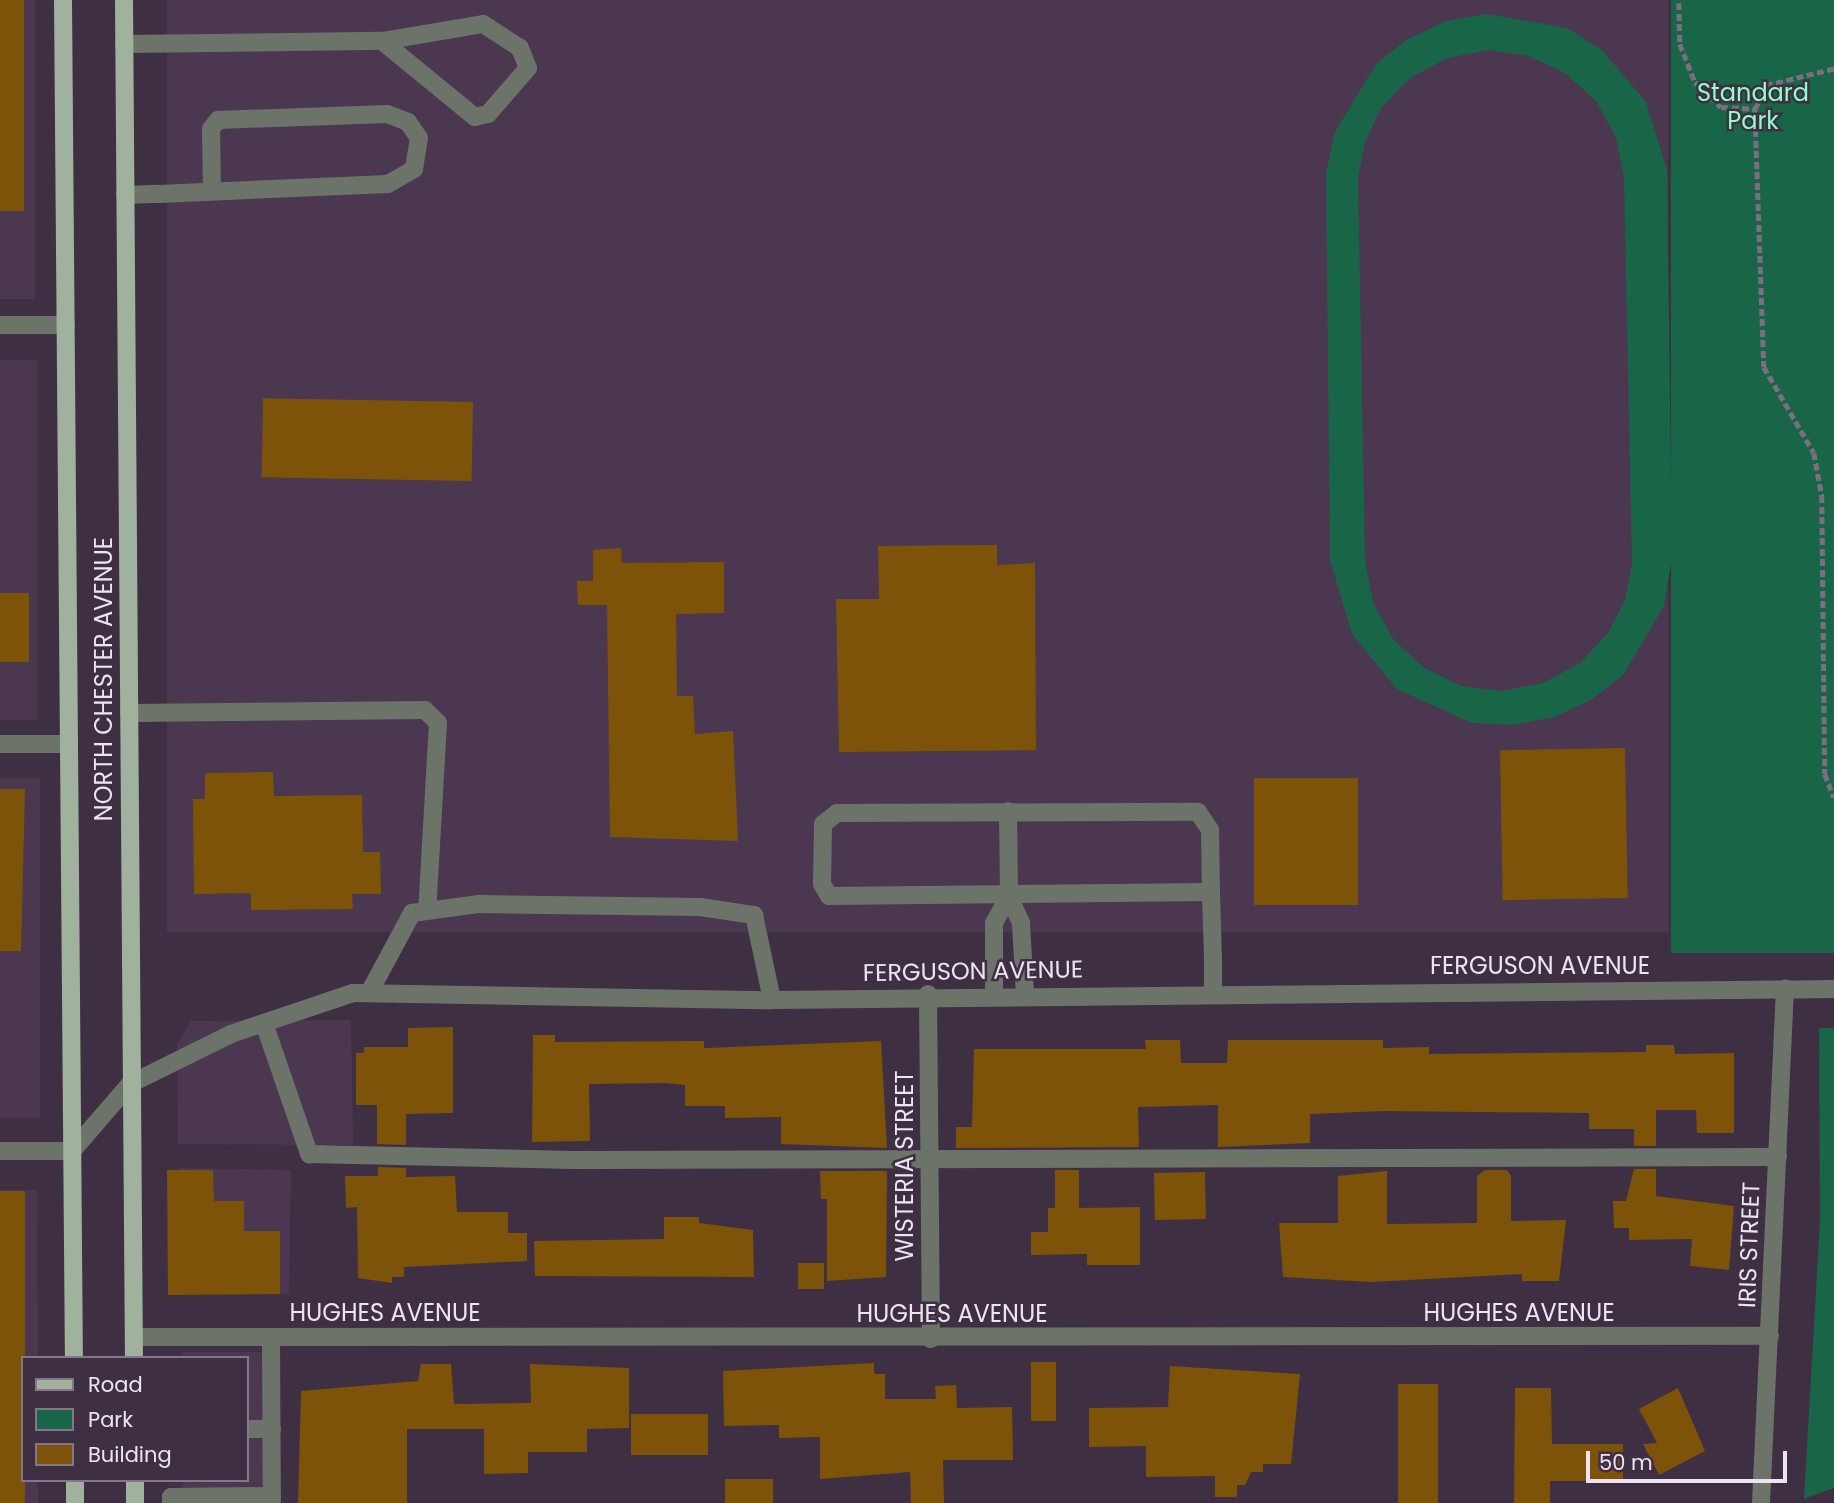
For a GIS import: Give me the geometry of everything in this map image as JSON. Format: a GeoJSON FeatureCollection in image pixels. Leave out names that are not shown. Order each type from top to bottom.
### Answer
{"type":"FeatureCollection","features":[{"type":"Feature","properties":{"kind":"main road","name":"NORTH CHESTER AVENUE"},"geometry":{"type":"LineString","coordinates":[[64,0],[74,1356]]}},
{"type":"Feature","properties":{"kind":"main road","name":"NORTH CHESTER AVENUE"},"geometry":{"type":"LineString","coordinates":[[124,0],[134,1356]]}},
{"type":"Feature","properties":{"kind":"main road"},"geometry":{"type":"LineString","coordinates":[[75,1482],[75,1503]]}},
{"type":"Feature","properties":{"kind":"main road"},"geometry":{"type":"LineString","coordinates":[[135,1482],[135,1503]]}},
{"type":"Feature","properties":{"kind":"street"},"geometry":{"type":"LineString","coordinates":[[124,44],[382,41],[483,24],[520,48],[528,68],[488,114],[475,117],[382,41]]}},
{"type":"Feature","properties":{"kind":"street"},"geometry":{"type":"LineString","coordinates":[[125,195],[388,184],[414,169],[419,138],[408,122],[387,114],[218,120],[211,129],[212,191]]}},
{"type":"Feature","properties":{"kind":"street"},"geometry":{"type":"LineString","coordinates":[[0,325],[66,325]]}},
{"type":"Feature","properties":{"kind":"street"},"geometry":{"type":"LineString","coordinates":[[130,713],[425,710],[438,723],[427,911]]}},
{"type":"Feature","properties":{"kind":"street"},"geometry":{"type":"LineString","coordinates":[[0,744],[69,744]]}},
{"type":"Feature","properties":{"kind":"street"},"geometry":{"type":"LineString","coordinates":[[1008,811],[1009,896],[1021,923],[1025,994]]}},
{"type":"Feature","properties":{"kind":"street"},"geometry":{"type":"LineString","coordinates":[[1212,892],[829,896],[822,884],[823,824],[837,813],[1198,812],[1210,830],[1212,892],[1213,992]]}},
{"type":"Feature","properties":{"kind":"street"},"geometry":{"type":"LineString","coordinates":[[994,994],[994,923],[1009,896]]}},
{"type":"Feature","properties":{"kind":"street"},"geometry":{"type":"LineString","coordinates":[[369,993],[412,913],[492,904],[700,907],[754,915],[772,1000]]}},
{"type":"Feature","properties":{"kind":"street","name":"IRIS STREET"},"geometry":{"type":"LineString","coordinates":[[1761,1503],[1760,1471],[1770,1336],[1785,989]]}},
{"type":"Feature","properties":{"kind":"street","name":"FERGUSON AVENUE"},"geometry":{"type":"LineString","coordinates":[[130,1084],[264,1023],[353,993],[772,1000],[928,994],[1834,989]]}},
{"type":"Feature","properties":{"kind":"street","name":"WISTERIA STREET"},"geometry":{"type":"LineString","coordinates":[[928,994],[931,1339]]}},
{"type":"Feature","properties":{"kind":"street"},"geometry":{"type":"LineString","coordinates":[[264,1023],[309,1154],[930,1158],[1778,1157]]}},
{"type":"Feature","properties":{"kind":"street"},"geometry":{"type":"LineString","coordinates":[[0,1151],[72,1152],[130,1084]]}},
{"type":"Feature","properties":{"kind":"street","name":"HUGHES AVENUE"},"geometry":{"type":"LineString","coordinates":[[134,1337],[931,1339],[1770,1336]]}},
{"type":"Feature","properties":{"kind":"street"},"geometry":{"type":"LineString","coordinates":[[172,1503],[171,1497],[272,1499],[271,1337]]}},
{"type":"Feature","properties":{"kind":"street"},"geometry":{"type":"LineString","coordinates":[[248,1429],[272,1429]]}},
{"type":"Feature","properties":{"kind":"path"},"geometry":{"type":"LineString","coordinates":[[1679,3],[1679,44],[1695,82],[1721,107],[1755,109]]}},
{"type":"Feature","properties":{"kind":"path"},"geometry":{"type":"LineString","coordinates":[[1834,69],[1769,85],[1755,109],[1764,367],[1814,453],[1822,496],[1825,774],[1834,797]]}},
{"type":"Feature","properties":{"kind":"shaded area"},"geometry":{"type":"Polygon","coordinates":[[[0,0],[35,0],[35,299],[0,299],[0,0]]]}},
{"type":"Feature","properties":{"kind":"shaded area"},"geometry":{"type":"Polygon","coordinates":[[[167,0],[1668,0],[1668,932],[167,932],[167,0]]]}},
{"type":"Feature","properties":{"kind":"shaded area"},"geometry":{"type":"Polygon","coordinates":[[[0,360],[37,360],[37,720],[0,720],[0,360]]]}},
{"type":"Feature","properties":{"kind":"shaded area"},"geometry":{"type":"Polygon","coordinates":[[[0,778],[40,778],[40,1118],[0,1118],[0,778]]]}},
{"type":"Feature","properties":{"kind":"shaded area"},"geometry":{"type":"Polygon","coordinates":[[[351,1020],[353,1145],[178,1144],[177,1044],[191,1021],[351,1020]]]}},
{"type":"Feature","properties":{"kind":"shaded area"},"geometry":{"type":"Polygon","coordinates":[[[178,1168],[291,1170],[289,1294],[176,1292],[178,1168]]]}},
{"type":"Feature","properties":{"kind":"shaded area"},"geometry":{"type":"Polygon","coordinates":[[[0,1190],[37,1190],[38,1356],[21,1356],[21,1482],[38,1482],[38,1503],[0,1503],[0,1190]]]}},
{"type":"Feature","properties":{"kind":"shaded area"},"geometry":{"type":"Polygon","coordinates":[[[181,1352],[272,1352],[275,1503],[183,1503],[182,1482],[248,1482],[248,1356],[181,1356],[181,1352]]]}},
{"type":"Feature","properties":{"kind":"green space","name":"Standard Park"},"geometry":{"type":"Polygon","coordinates":[[[1671,0],[1834,0],[1834,953],[1671,953],[1671,0]]]}},
{"type":"Feature","properties":{"kind":"green space"},"geometry":{"type":"Polygon","coordinates":[[[1486,14],[1567,28],[1602,50],[1646,102],[1667,170],[1672,557],[1664,606],[1623,675],[1591,700],[1554,717],[1513,725],[1472,723],[1397,689],[1352,634],[1330,560],[1326,173],[1335,132],[1376,64],[1408,39],[1446,21],[1486,14]],[[1488,50],[1447,58],[1410,78],[1381,108],[1365,142],[1358,178],[1365,561],[1373,602],[1393,639],[1423,667],[1461,686],[1502,691],[1543,683],[1580,663],[1608,633],[1625,600],[1632,563],[1624,178],[1616,137],[1596,101],[1565,73],[1529,56],[1488,50]]]}},
{"type":"Feature","properties":{"kind":"green space"},"geometry":{"type":"Polygon","coordinates":[[[1819,1028],[1834,1028],[1834,1488],[1804,1499],[1820,1220],[1819,1028]]]}},
{"type":"Feature","properties":{"kind":"building"},"geometry":{"type":"Polygon","coordinates":[[[0,0],[24,0],[24,211],[0,211],[0,0]]]}},
{"type":"Feature","properties":{"kind":"building"},"geometry":{"type":"Polygon","coordinates":[[[263,398],[473,402],[472,481],[262,477],[263,398]]]}},
{"type":"Feature","properties":{"kind":"building"},"geometry":{"type":"Polygon","coordinates":[[[997,545],[997,565],[1035,563],[1036,750],[839,752],[836,599],[879,599],[878,546],[997,545]]]}},
{"type":"Feature","properties":{"kind":"building"},"geometry":{"type":"Polygon","coordinates":[[[621,548],[622,563],[724,562],[724,613],[676,614],[677,696],[693,696],[695,734],[733,731],[738,841],[610,837],[607,605],[578,605],[577,581],[593,581],[593,550],[621,548]]]}},
{"type":"Feature","properties":{"kind":"building"},"geometry":{"type":"Polygon","coordinates":[[[0,593],[29,593],[29,662],[0,662],[0,593]]]}},
{"type":"Feature","properties":{"kind":"building"},"geometry":{"type":"Polygon","coordinates":[[[1625,748],[1628,898],[1503,900],[1500,750],[1625,748]]]}},
{"type":"Feature","properties":{"kind":"building"},"geometry":{"type":"Polygon","coordinates":[[[273,772],[274,796],[362,795],[363,852],[380,852],[381,894],[352,894],[353,909],[251,910],[251,893],[194,894],[193,799],[205,799],[205,773],[273,772]]]}},
{"type":"Feature","properties":{"kind":"building"},"geometry":{"type":"Polygon","coordinates":[[[1254,778],[1358,778],[1358,905],[1254,905],[1254,778]]]}},
{"type":"Feature","properties":{"kind":"building"},"geometry":{"type":"Polygon","coordinates":[[[0,789],[25,789],[21,951],[0,951],[0,789]]]}},
{"type":"Feature","properties":{"kind":"building"},"geometry":{"type":"Polygon","coordinates":[[[453,1027],[453,1113],[406,1114],[406,1145],[377,1144],[377,1105],[356,1105],[356,1053],[364,1053],[364,1047],[408,1047],[408,1028],[453,1027]]]}},
{"type":"Feature","properties":{"kind":"building"},"geometry":{"type":"Polygon","coordinates":[[[533,1035],[555,1035],[555,1042],[704,1041],[704,1048],[881,1041],[887,1148],[781,1144],[781,1117],[725,1118],[725,1106],[685,1106],[685,1085],[665,1083],[589,1084],[590,1141],[532,1142],[533,1035]]]}},
{"type":"Feature","properties":{"kind":"building"},"geometry":{"type":"Polygon","coordinates":[[[1145,1040],[1180,1040],[1181,1063],[1227,1063],[1228,1040],[1383,1040],[1383,1048],[1429,1047],[1429,1054],[1646,1052],[1646,1045],[1674,1045],[1675,1054],[1734,1053],[1734,1133],[1697,1133],[1696,1110],[1656,1110],[1656,1146],[1634,1146],[1634,1129],[1589,1129],[1589,1113],[1384,1111],[1310,1114],[1310,1143],[1218,1147],[1218,1105],[1138,1107],[1139,1147],[956,1148],[956,1127],[972,1127],[974,1049],[1146,1049],[1145,1040]]]}},
{"type":"Feature","properties":{"kind":"building"},"geometry":{"type":"Polygon","coordinates":[[[378,1167],[406,1168],[406,1177],[455,1176],[457,1212],[508,1212],[508,1233],[527,1233],[527,1261],[404,1267],[404,1277],[392,1277],[392,1283],[358,1278],[357,1207],[346,1208],[345,1176],[378,1176],[378,1167]]]}},
{"type":"Feature","properties":{"kind":"building"},"geometry":{"type":"Polygon","coordinates":[[[1634,1169],[1656,1169],[1656,1196],[1734,1206],[1729,1270],[1690,1266],[1692,1239],[1629,1240],[1629,1228],[1614,1228],[1613,1201],[1626,1201],[1634,1169]]]}},
{"type":"Feature","properties":{"kind":"building"},"geometry":{"type":"Polygon","coordinates":[[[167,1170],[213,1170],[214,1201],[244,1201],[244,1231],[280,1231],[280,1294],[168,1295],[167,1170]]]}},
{"type":"Feature","properties":{"kind":"building"},"geometry":{"type":"Polygon","coordinates":[[[1055,1170],[1079,1170],[1079,1208],[1140,1207],[1140,1265],[1087,1265],[1087,1254],[1031,1255],[1031,1232],[1048,1232],[1048,1208],[1055,1208],[1055,1170]]]}},
{"type":"Feature","properties":{"kind":"building"},"geometry":{"type":"Polygon","coordinates":[[[1485,1170],[1507,1170],[1511,1176],[1511,1221],[1566,1220],[1559,1281],[1522,1281],[1522,1274],[1371,1282],[1283,1277],[1279,1223],[1338,1223],[1338,1176],[1387,1171],[1387,1224],[1477,1223],[1477,1176],[1485,1170]]]}},
{"type":"Feature","properties":{"kind":"building"},"geometry":{"type":"Polygon","coordinates":[[[820,1171],[887,1171],[886,1277],[827,1281],[827,1199],[821,1199],[820,1171]]]}},
{"type":"Feature","properties":{"kind":"building"},"geometry":{"type":"Polygon","coordinates":[[[1205,1172],[1206,1219],[1155,1220],[1154,1173],[1205,1172]]]}},
{"type":"Feature","properties":{"kind":"building"},"geometry":{"type":"Polygon","coordinates":[[[0,1191],[25,1191],[25,1356],[21,1356],[21,1482],[25,1482],[25,1503],[0,1503],[0,1191]]]}},
{"type":"Feature","properties":{"kind":"building"},"geometry":{"type":"Polygon","coordinates":[[[664,1217],[699,1217],[699,1223],[753,1230],[754,1277],[535,1276],[534,1241],[664,1239],[664,1217]]]}},
{"type":"Feature","properties":{"kind":"building"},"geometry":{"type":"Polygon","coordinates":[[[798,1263],[824,1263],[824,1289],[798,1289],[798,1263]]]}},
{"type":"Feature","properties":{"kind":"building"},"geometry":{"type":"Polygon","coordinates":[[[1031,1362],[1056,1362],[1056,1421],[1031,1421],[1031,1362]]]}},
{"type":"Feature","properties":{"kind":"building"},"geometry":{"type":"Polygon","coordinates":[[[874,1363],[874,1374],[885,1374],[885,1399],[936,1399],[935,1386],[956,1385],[957,1408],[1012,1407],[1013,1460],[943,1460],[944,1503],[911,1503],[910,1472],[820,1479],[820,1437],[779,1438],[779,1425],[724,1426],[723,1371],[874,1363]]]}},
{"type":"Feature","properties":{"kind":"building"},"geometry":{"type":"Polygon","coordinates":[[[421,1364],[451,1364],[454,1404],[531,1403],[530,1364],[629,1368],[629,1428],[587,1429],[587,1452],[528,1452],[528,1473],[484,1474],[484,1429],[407,1429],[407,1503],[298,1503],[301,1391],[418,1381],[421,1364]]]}},
{"type":"Feature","properties":{"kind":"building"},"geometry":{"type":"Polygon","coordinates":[[[1170,1366],[1300,1374],[1291,1464],[1263,1464],[1263,1472],[1251,1472],[1245,1485],[1237,1485],[1237,1497],[1215,1497],[1215,1476],[1146,1477],[1146,1446],[1089,1447],[1089,1408],[1168,1407],[1170,1366]]]}},
{"type":"Feature","properties":{"kind":"building"},"geometry":{"type":"Polygon","coordinates":[[[1398,1384],[1438,1384],[1438,1503],[1398,1503],[1398,1384]]]}},
{"type":"Feature","properties":{"kind":"building"},"geometry":{"type":"Polygon","coordinates":[[[1515,1388],[1551,1388],[1552,1444],[1623,1444],[1623,1481],[1550,1481],[1550,1503],[1514,1503],[1515,1388]]]}},
{"type":"Feature","properties":{"kind":"building"},"geometry":{"type":"Polygon","coordinates":[[[1678,1388],[1705,1451],[1659,1475],[1643,1444],[1657,1443],[1639,1409],[1678,1388]]]}},
{"type":"Feature","properties":{"kind":"building"},"geometry":{"type":"Polygon","coordinates":[[[631,1414],[708,1414],[708,1455],[631,1455],[631,1414]]]}},
{"type":"Feature","properties":{"kind":"building"},"geometry":{"type":"Polygon","coordinates":[[[725,1479],[773,1479],[773,1503],[725,1503],[725,1479]]]}}]}
